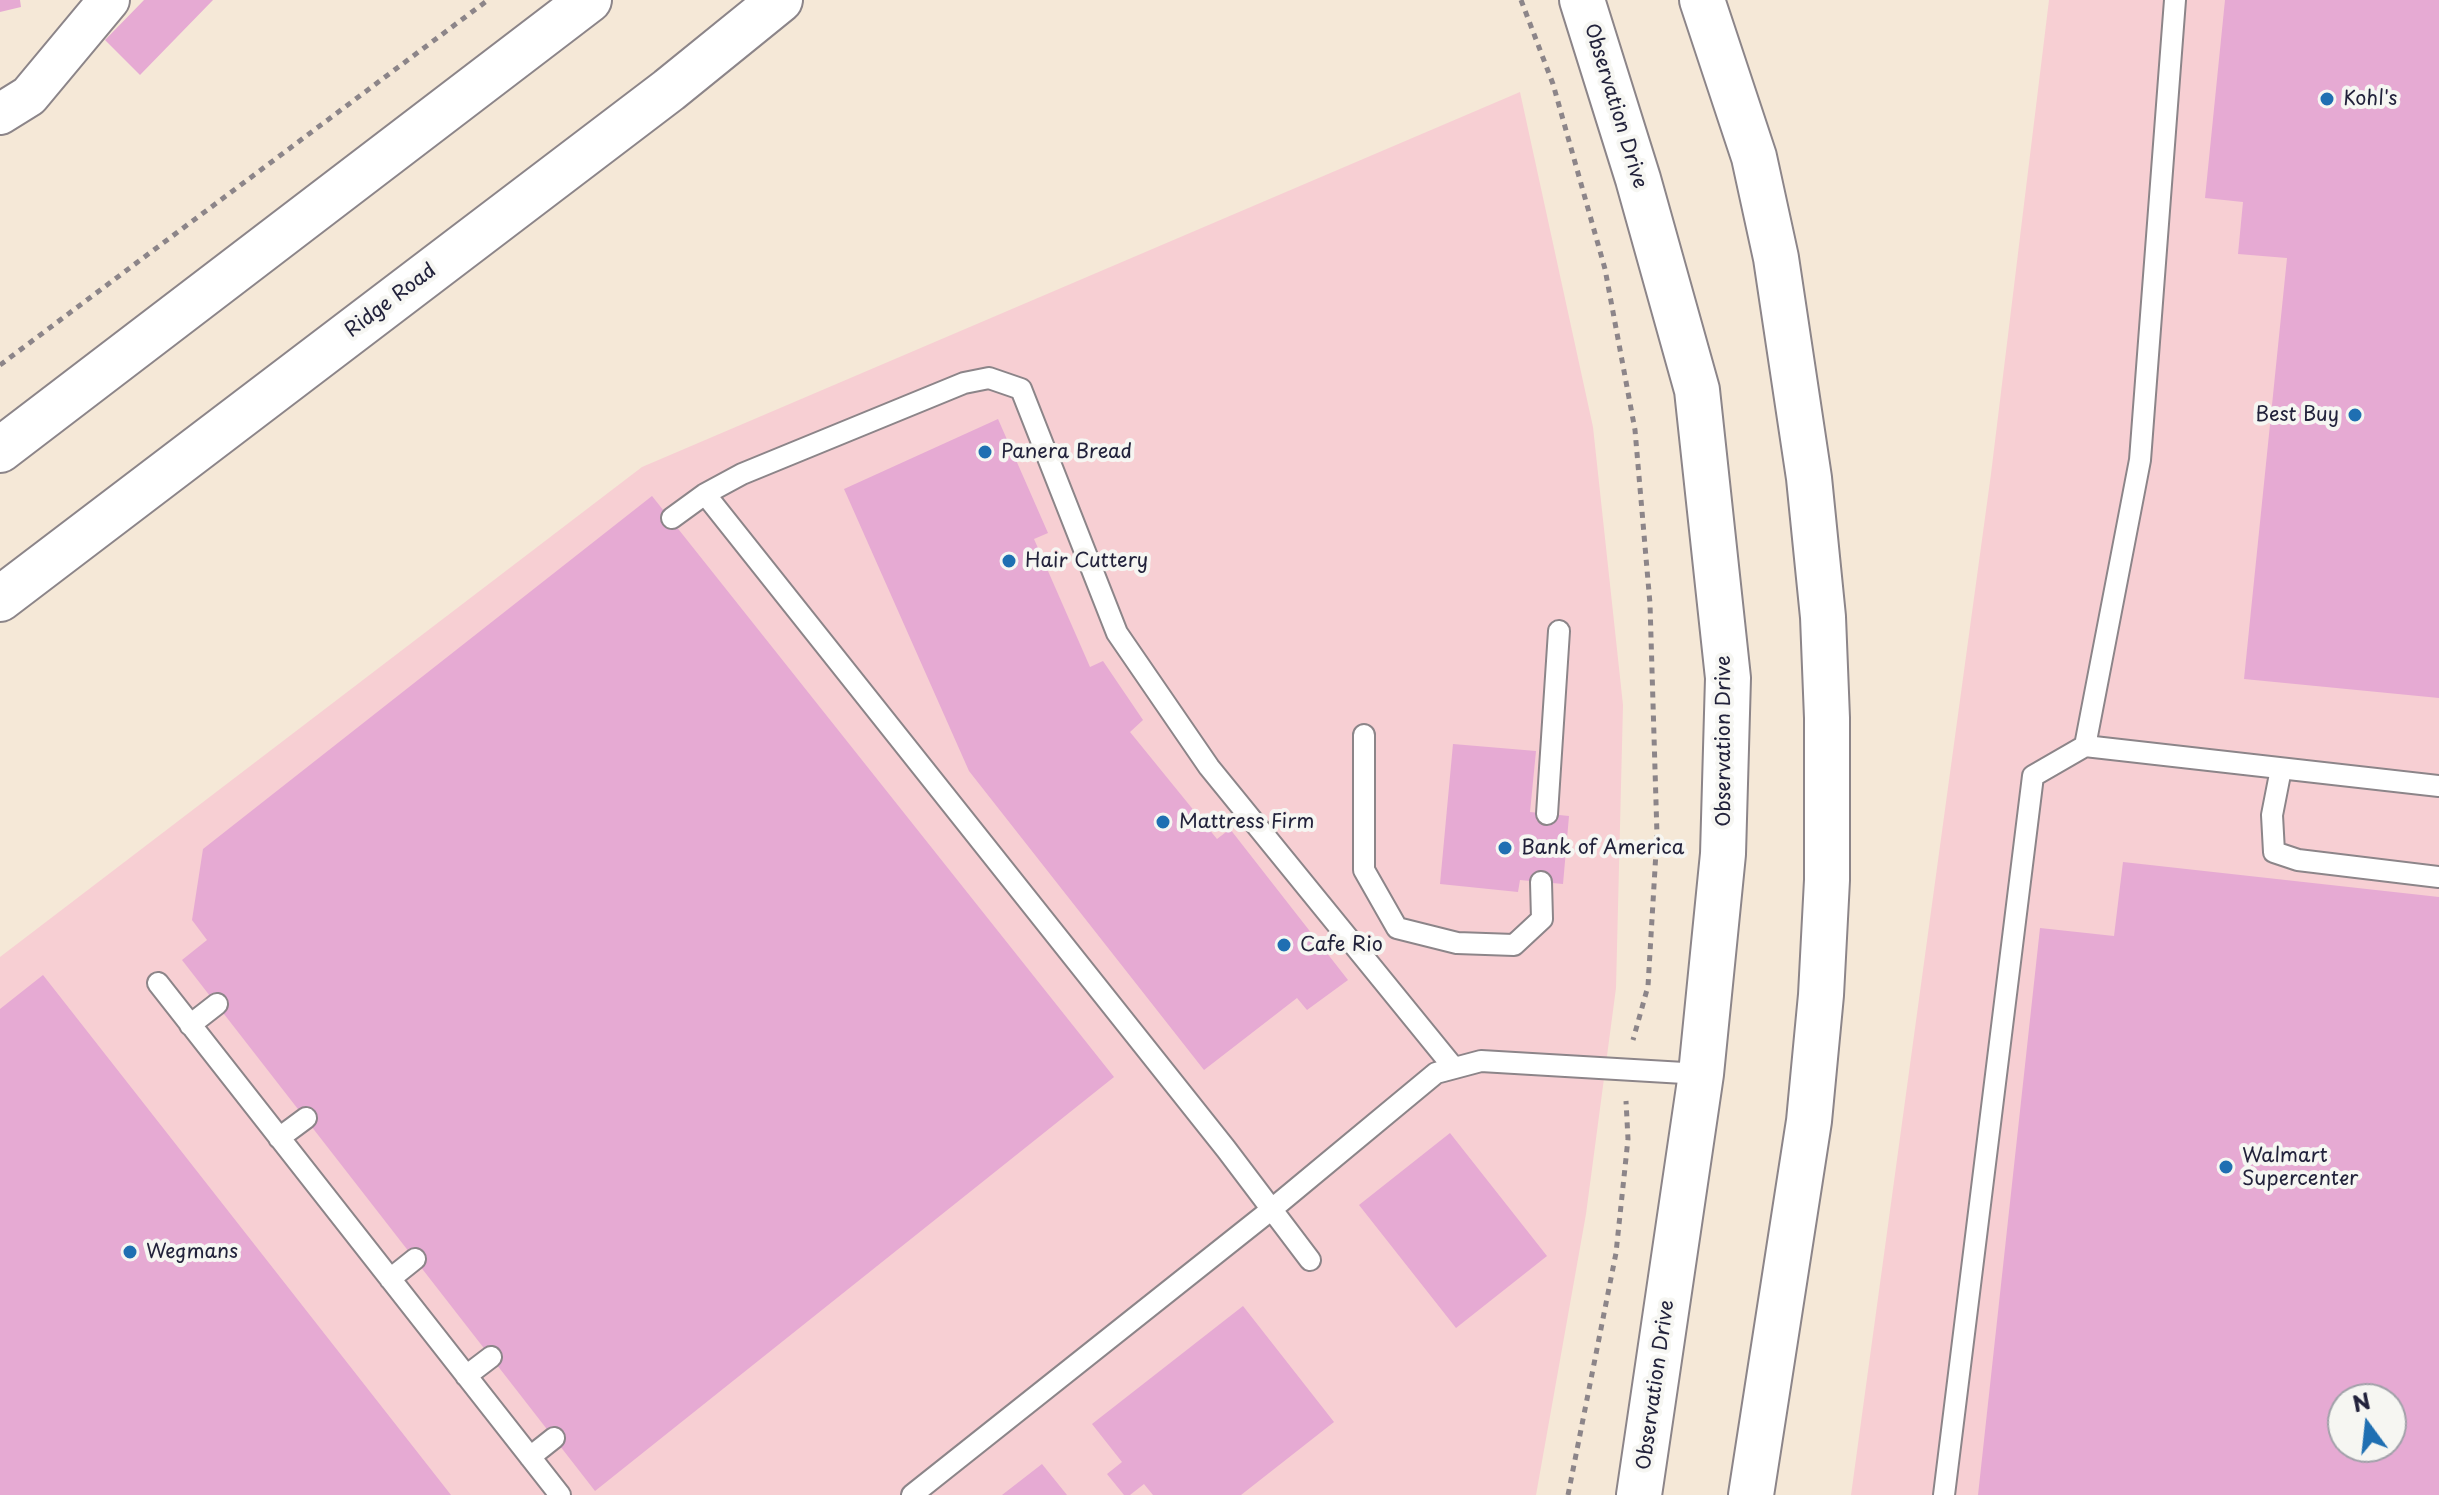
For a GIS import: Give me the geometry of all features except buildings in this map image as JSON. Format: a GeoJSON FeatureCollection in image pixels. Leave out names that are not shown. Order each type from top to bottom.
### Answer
{"type":"FeatureCollection","features":[{"type":"Feature","properties":{"kind":"main road"},"geometry":{"type":"LineString","coordinates":[[0,450],[589,0]]}},
{"type":"Feature","properties":{"kind":"main road","name":"Ridge Road"},"geometry":{"type":"LineString","coordinates":[[0,599],[669,90],[780,0]]}},
{"type":"Feature","properties":{"kind":"main road","name":"Observation Drive"},"geometry":{"type":"LineString","coordinates":[[1582,0],[1638,179],[1697,390],[1728,678],[1723,854],[1701,1074],[1639,1495]]}},
{"type":"Feature","properties":{"kind":"main road"},"geometry":{"type":"LineString","coordinates":[[1702,0],[1754,157],[1776,258],[1809,478],[1823,617],[1827,718],[1827,880],[1821,995],[1809,1121],[1751,1495]]}},
{"type":"Feature","properties":{"kind":"street"},"geometry":{"type":"LineString","coordinates":[[0,114],[29,96],[109,0]]}},
{"type":"Feature","properties":{"kind":"lane"},"geometry":{"type":"LineString","coordinates":[[2085,746],[2140,460],[2175,0]]}},
{"type":"Feature","properties":{"kind":"lane"},"geometry":{"type":"LineString","coordinates":[[672,518],[705,494],[742,474],[964,383],[989,378],[1021,389],[1117,633],[1209,767],[1454,1068]]}},
{"type":"Feature","properties":{"kind":"lane"},"geometry":{"type":"LineString","coordinates":[[705,494],[1310,1260]]}},
{"type":"Feature","properties":{"kind":"lane"},"geometry":{"type":"LineString","coordinates":[[1547,814],[1559,631]]}},
{"type":"Feature","properties":{"kind":"lane"},"geometry":{"type":"LineString","coordinates":[[1364,735],[1364,870],[1397,928],[1457,943],[1514,945],[1542,919],[1541,882]]}},
{"type":"Feature","properties":{"kind":"lane"},"geometry":{"type":"LineString","coordinates":[[1944,1495],[2033,776],[2085,746],[2439,786]]}},
{"type":"Feature","properties":{"kind":"lane"},"geometry":{"type":"LineString","coordinates":[[2281,769],[2272,815],[2274,852],[2298,860],[2439,877]]}},
{"type":"Feature","properties":{"kind":"lane"},"geometry":{"type":"LineString","coordinates":[[158,983],[560,1495]]}},
{"type":"Feature","properties":{"kind":"lane"},"geometry":{"type":"LineString","coordinates":[[190,1025],[217,1004]]}},
{"type":"Feature","properties":{"kind":"lane"},"geometry":{"type":"LineString","coordinates":[[912,1495],[1272,1209],[1436,1073],[1481,1061],[1701,1074]]}},
{"type":"Feature","properties":{"kind":"lane"},"geometry":{"type":"LineString","coordinates":[[279,1138],[306,1118]]}},
{"type":"Feature","properties":{"kind":"lane"},"geometry":{"type":"LineString","coordinates":[[390,1279],[415,1259]]}},
{"type":"Feature","properties":{"kind":"lane"},"geometry":{"type":"LineString","coordinates":[[466,1376],[491,1357]]}},
{"type":"Feature","properties":{"kind":"lane"},"geometry":{"type":"LineString","coordinates":[[530,1457],[554,1438]]}},
{"type":"Feature","properties":{"kind":"path"},"geometry":{"type":"LineString","coordinates":[[0,365],[488,0]]}},
{"type":"Feature","properties":{"kind":"path"},"geometry":{"type":"LineString","coordinates":[[1521,0],[1553,84],[1605,269],[1635,430],[1650,604],[1657,835],[1648,986],[1625,1070],[1628,1139],[1616,1253],[1568,1495]]}},
{"type":"Feature","properties":{"kind":"shaded area"},"geometry":{"type":"Polygon","coordinates":[[[2049,0],[2439,0],[2439,1495],[1851,1495],[1991,474],[2049,0]]]}},
{"type":"Feature","properties":{"kind":"shaded area"},"geometry":{"type":"Polygon","coordinates":[[[1520,92],[1593,427],[1623,705],[1616,988],[1586,1214],[1536,1495],[0,1495],[0,957],[642,467],[1520,92]]]}},
{"type":"Feature","properties":{"kind":"place","name":"Kohl's"},"geometry":{"type":"Point","coordinates":[2327,99]}},
{"type":"Feature","properties":{"kind":"place","name":"Best Buy"},"geometry":{"type":"Point","coordinates":[2355,415]}},
{"type":"Feature","properties":{"kind":"place","name":"Panera Bread"},"geometry":{"type":"Point","coordinates":[985,452]}},
{"type":"Feature","properties":{"kind":"place","name":"Hair Cuttery"},"geometry":{"type":"Point","coordinates":[1009,561]}},
{"type":"Feature","properties":{"kind":"place","name":"Mattress Firm"},"geometry":{"type":"Point","coordinates":[1163,822]}},
{"type":"Feature","properties":{"kind":"place","name":"Bank of America"},"geometry":{"type":"Point","coordinates":[1505,848]}},
{"type":"Feature","properties":{"kind":"place","name":"Cafe Rio"},"geometry":{"type":"Point","coordinates":[1284,945]}},
{"type":"Feature","properties":{"kind":"place","name":"Walmart Supercenter"},"geometry":{"type":"Point","coordinates":[2226,1167]}},
{"type":"Feature","properties":{"kind":"place","name":"Wegmans"},"geometry":{"type":"Point","coordinates":[130,1252]}}]}
